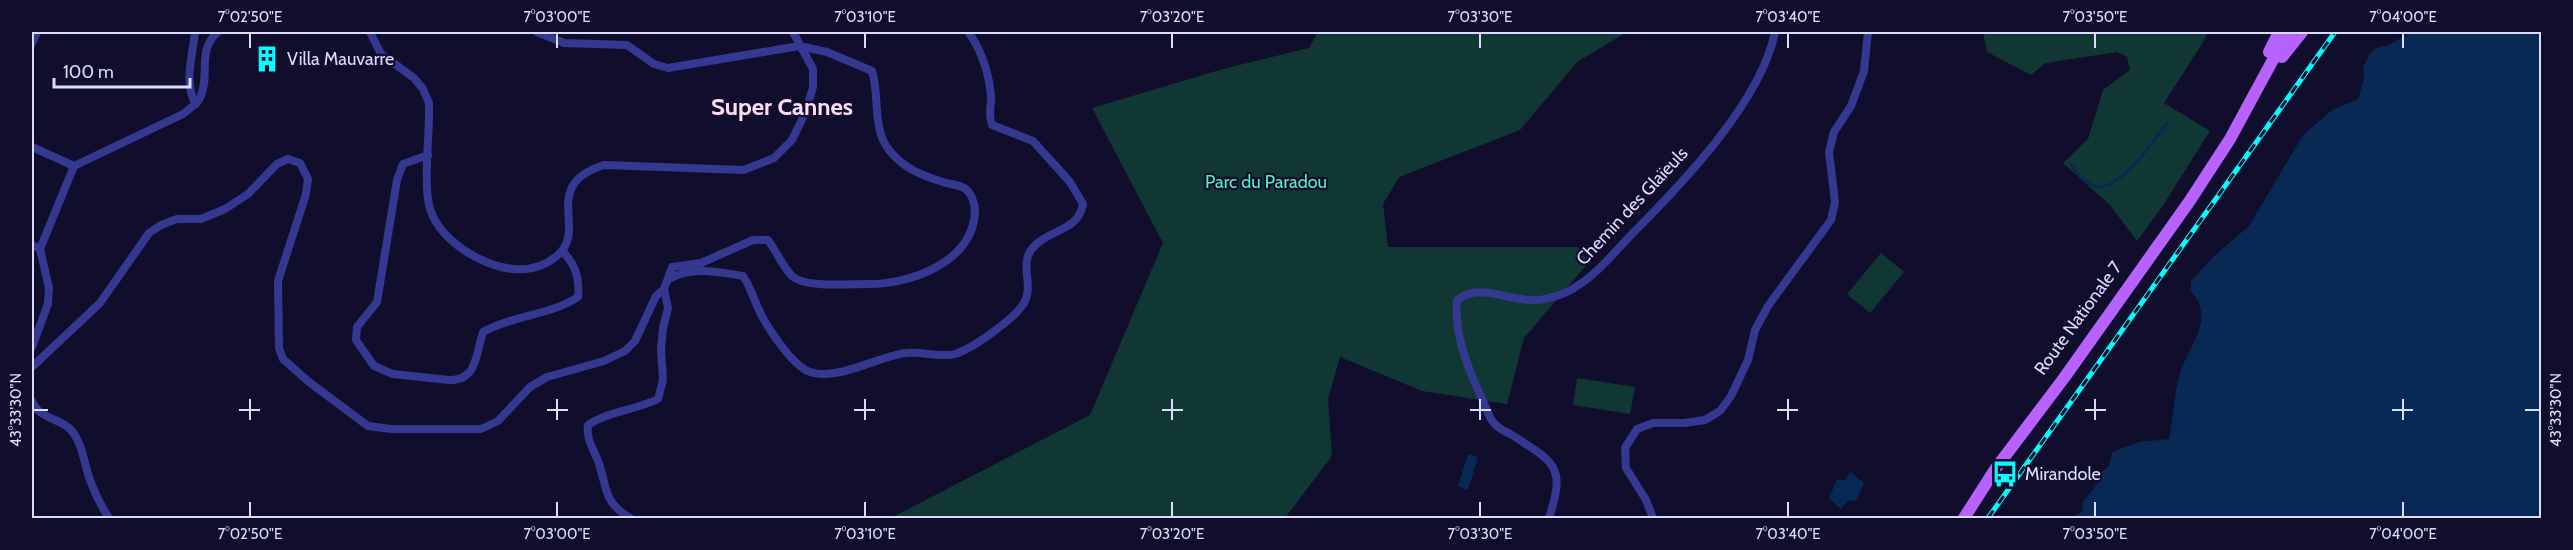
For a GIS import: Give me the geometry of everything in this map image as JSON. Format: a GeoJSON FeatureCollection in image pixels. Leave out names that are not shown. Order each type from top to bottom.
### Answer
{"type":"FeatureCollection","features":[{"type":"Feature","properties":{"kind":"main road"},"geometry":{"type":"LineString","coordinates":[[1964,519],[1996,468],[2064,378],[2189,202],[2228,138],[2278,32]]}},
{"type":"Feature","properties":{"kind":"main road"},"geometry":{"type":"LineString","coordinates":[[2263,82],[2288,32]]}},
{"type":"Feature","properties":{"kind":"main road"},"geometry":{"type":"LineString","coordinates":[[2263,82],[2302,32]]}},
{"type":"Feature","properties":{"kind":"main road","name":"Route Nationale 7"},"geometry":{"type":"LineString","coordinates":[[1957,519],[1991,465],[2228,138],[2263,82]]}},
{"type":"Feature","properties":{"kind":"street"},"geometry":{"type":"LineString","coordinates":[[32,43],[37,32]]}},
{"type":"Feature","properties":{"kind":"street"},"geometry":{"type":"LineString","coordinates":[[195,32],[189,84],[190,95],[196,104]]}},
{"type":"Feature","properties":{"kind":"street"},"geometry":{"type":"LineString","coordinates":[[32,347],[48,304],[50,288],[36,247],[74,166],[183,114],[196,104],[201,96],[204,81],[204,53],[211,37],[218,32]]}},
{"type":"Feature","properties":{"kind":"street"},"geometry":{"type":"LineString","coordinates":[[370,32],[381,54],[414,78],[423,89],[429,103],[428,201],[436,224],[457,244],[483,262],[517,271],[545,266],[562,251],[568,232],[568,199],[575,181],[588,170],[604,165],[744,170],[774,158],[792,140],[806,111],[813,87],[813,69],[793,32]]}},
{"type":"Feature","properties":{"kind":"street"},"geometry":{"type":"LineString","coordinates":[[32,367],[100,303],[149,233],[177,219],[201,219],[225,209],[248,194],[277,164],[288,159],[300,163],[308,179],[306,194],[278,281],[279,348],[283,359],[309,382],[368,426],[391,429],[481,429],[498,421],[530,387],[547,377],[604,361],[625,351],[635,341],[656,296],[664,290],[672,267],[701,263],[753,240],[768,240],[792,276],[810,283],[887,284],[914,277],[945,262],[958,252],[974,222],[975,203],[965,188],[911,171],[888,149],[880,133],[876,83],[872,71],[827,52],[799,46],[668,68],[654,64],[627,45],[564,43],[537,32]]}},
{"type":"Feature","properties":{"kind":"street"},"geometry":{"type":"LineString","coordinates":[[669,279],[680,273],[701,271],[743,276],[769,328],[801,368],[817,374],[841,372],[906,353],[955,354],[1001,325],[1021,308],[1029,292],[1026,265],[1031,250],[1072,224],[1081,216],[1083,204],[1070,182],[1033,141],[992,125],[989,117],[991,97],[982,57],[968,32]]}},
{"type":"Feature","properties":{"kind":"street","name":"Chemin des Glaïeuls"},"geometry":{"type":"LineString","coordinates":[[1550,519],[1558,490],[1556,472],[1548,458],[1493,423],[1472,376],[1459,335],[1455,318],[1457,300],[1466,292],[1479,290],[1526,302],[1547,299],[1573,289],[1595,273],[1671,194],[1726,125],[1765,63],[1775,32]]}},
{"type":"Feature","properties":{"kind":"street"},"geometry":{"type":"LineString","coordinates":[[1653,519],[1646,500],[1626,468],[1625,448],[1637,429],[1653,423],[1705,420],[1720,411],[1731,396],[1748,360],[1755,330],[1767,306],[1831,220],[1835,202],[1829,152],[1834,132],[1851,106],[1864,71],[1868,32]]}},
{"type":"Feature","properties":{"kind":"street"},"geometry":{"type":"LineString","coordinates":[[32,147],[74,166]]}},
{"type":"Feature","properties":{"kind":"street"},"geometry":{"type":"LineString","coordinates":[[428,155],[403,164],[397,180],[377,302],[357,327],[356,340],[374,366],[393,374],[456,381],[467,376],[475,366],[483,332],[498,323],[564,307],[578,297],[580,282],[572,260],[562,251]]}},
{"type":"Feature","properties":{"kind":"street"},"geometry":{"type":"LineString","coordinates":[[630,519],[612,503],[604,488],[598,462],[587,435],[588,424],[597,418],[645,406],[658,399],[663,380],[661,349],[668,308],[664,290]]}},
{"type":"Feature","properties":{"kind":"street"},"geometry":{"type":"LineString","coordinates":[[32,402],[34,408],[71,430],[80,446],[100,505],[109,519]]}},
{"type":"Feature","properties":{"kind":"green space","name":"Parc du Paradou"},"geometry":{"type":"Polygon","coordinates":[[[1318,32],[1627,32],[1577,62],[1520,130],[1399,177],[1383,204],[1388,247],[1578,247],[1588,263],[1524,338],[1507,404],[1422,391],[1340,357],[1328,399],[1332,456],[1285,518],[891,518],[1090,415],[1163,243],[1092,108],[1223,69],[1309,48],[1318,32]]]}},
{"type":"Feature","properties":{"kind":"green space"},"geometry":{"type":"Polygon","coordinates":[[[1983,32],[2207,32],[2205,39],[2164,103],[2210,131],[2164,204],[2137,241],[2109,204],[2063,163],[2088,139],[2103,90],[2130,70],[2127,57],[2117,52],[2046,63],[2031,75],[1987,52],[1983,32]]]}},
{"type":"Feature","properties":{"kind":"green space"},"geometry":{"type":"Polygon","coordinates":[[[1881,253],[1904,272],[1870,313],[1847,294],[1881,253]]]}},
{"type":"Feature","properties":{"kind":"green space"},"geometry":{"type":"Polygon","coordinates":[[[1577,378],[1635,387],[1630,414],[1573,405],[1577,378]]]}},
{"type":"Feature","properties":{"kind":"water"},"geometry":{"type":"Polygon","coordinates":[[[2411,32],[2541,32],[2541,518],[2071,518],[2082,512],[2083,502],[2098,483],[2097,475],[2109,466],[2112,452],[2139,442],[2169,439],[2180,373],[2201,322],[2198,301],[2191,291],[2191,281],[2213,257],[2249,226],[2303,135],[2332,110],[2358,99],[2364,79],[2363,67],[2370,53],[2411,32]]]}},
{"type":"Feature","properties":{"kind":"water"},"geometry":{"type":"Polygon","coordinates":[[[1468,454],[1478,457],[1468,490],[1458,486],[1468,454]]]}},
{"type":"Feature","properties":{"kind":"water"},"geometry":{"type":"Polygon","coordinates":[[[1850,472],[1864,483],[1856,501],[1848,500],[1841,509],[1829,498],[1837,480],[1846,480],[1850,472]]]}},
{"type":"Feature","properties":{"kind":"waterway"},"geometry":{"type":"LineString","coordinates":[[2070,164],[2081,177],[2095,186],[2115,182],[2135,164],[2167,123]]}},
{"type":"Feature","properties":{"kind":"railway"},"geometry":{"type":"LineString","coordinates":[[1988,518],[2335,32]]}},
{"type":"Feature","properties":{"kind":"place","name":"Villa Mauvarre"},"geometry":{"type":"Point","coordinates":[267,59]}},
{"type":"Feature","properties":{"kind":"place","name":"Mirandole"},"geometry":{"type":"Point","coordinates":[2005,474]}},
{"type":"Feature","properties":{"kind":"district","name":"Super Cannes"},"geometry":{"type":"Point","coordinates":[782,106]}}]}
